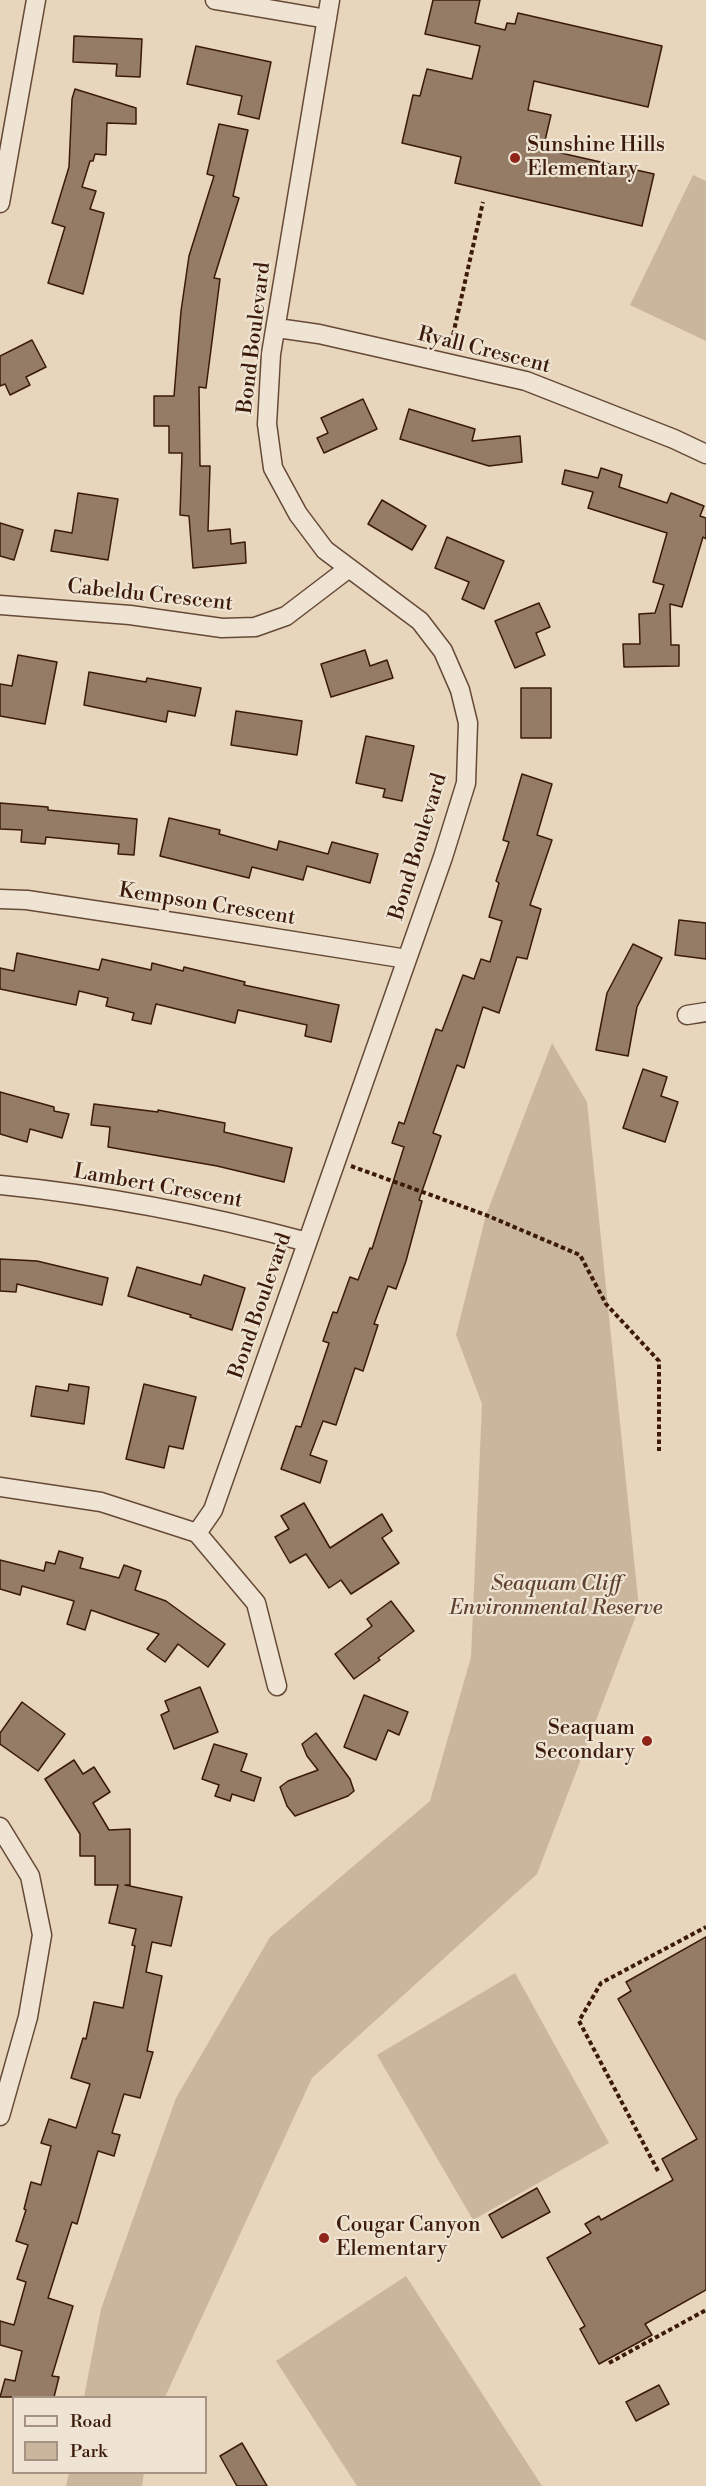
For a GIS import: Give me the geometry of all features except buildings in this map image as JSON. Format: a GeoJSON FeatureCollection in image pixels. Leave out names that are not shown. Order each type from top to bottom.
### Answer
{"type":"FeatureCollection","features":[{"type":"Feature","properties":{"kind":"street"},"geometry":{"type":"LineString","coordinates":[[0,203],[36,0]]}},
{"type":"Feature","properties":{"kind":"street"},"geometry":{"type":"LineString","coordinates":[[215,0],[327,19]]}},
{"type":"Feature","properties":{"kind":"street","name":"Bond Boulevard"},"geometry":{"type":"LineString","coordinates":[[197,1533],[213,1510],[443,857],[466,783],[468,723],[460,690],[443,651],[420,621],[325,550],[298,514],[273,468],[267,424],[272,354],[302,159],[330,0]]}},
{"type":"Feature","properties":{"kind":"street","name":"Ryall Crescent"},"geometry":{"type":"LineString","coordinates":[[277,328],[319,334],[526,381],[674,439],[706,454]]}},
{"type":"Feature","properties":{"kind":"street","name":"Cabeldu Crescent"},"geometry":{"type":"LineString","coordinates":[[0,605],[130,615],[222,628],[255,627],[286,616],[350,568]]}},
{"type":"Feature","properties":{"kind":"street","name":"Kempson Crescent"},"geometry":{"type":"LineString","coordinates":[[0,899],[27,900],[407,959]]}},
{"type":"Feature","properties":{"kind":"street"},"geometry":{"type":"LineString","coordinates":[[687,1015],[706,1011]]}},
{"type":"Feature","properties":{"kind":"street","name":"Lambert Crescent"},"geometry":{"type":"LineString","coordinates":[[0,1185],[38,1189],[232,1222],[307,1242]]}},
{"type":"Feature","properties":{"kind":"street"},"geometry":{"type":"LineString","coordinates":[[0,1487],[101,1502],[197,1533],[256,1603],[277,1686]]}},
{"type":"Feature","properties":{"kind":"street"},"geometry":{"type":"LineString","coordinates":[[0,1827],[30,1876],[42,1935],[28,2017],[0,2116]]}},
{"type":"Feature","properties":{"kind":"path"},"geometry":{"type":"LineString","coordinates":[[453,335],[483,202]]}},
{"type":"Feature","properties":{"kind":"path"},"geometry":{"type":"LineString","coordinates":[[345,1163],[486,1215],[580,1255],[606,1304],[659,1361],[659,1451]]}},
{"type":"Feature","properties":{"kind":"path"},"geometry":{"type":"LineString","coordinates":[[658,2171],[579,2021],[601,1983],[706,1927]]}},
{"type":"Feature","properties":{"kind":"path"},"geometry":{"type":"LineString","coordinates":[[609,2363],[706,2310]]}},
{"type":"Feature","properties":{"kind":"green space"},"geometry":{"type":"Polygon","coordinates":[[[693,175],[706,181],[706,341],[630,305],[693,175]]]}},
{"type":"Feature","properties":{"kind":"green space","name":"Seaquam Cliff Environmental Reserve"},"geometry":{"type":"Polygon","coordinates":[[[552,1043],[587,1102],[639,1608],[537,1874],[312,2078],[165,2396],[84,2396],[101,2309],[176,2098],[270,1937],[430,1801],[471,1657],[482,1404],[456,1335],[486,1215],[552,1043]]]}},
{"type":"Feature","properties":{"kind":"green space"},"geometry":{"type":"Polygon","coordinates":[[[515,1973],[609,2143],[473,2220],[377,2055],[515,1973]]]}},
{"type":"Feature","properties":{"kind":"green space"},"geometry":{"type":"Polygon","coordinates":[[[406,2276],[542,2486],[357,2486],[276,2361],[406,2276]]]}},
{"type":"Feature","properties":{"kind":"green space"},"geometry":{"type":"Polygon","coordinates":[[[69,2474],[144,2474],[142,2486],[66,2486],[69,2474]]]}},
{"type":"Feature","properties":{"kind":"place","name":"Sunshine Hills Elementary"},"geometry":{"type":"Point","coordinates":[515,158]}},
{"type":"Feature","properties":{"kind":"place","name":"Seaquam Secondary"},"geometry":{"type":"Point","coordinates":[647,1741]}},
{"type":"Feature","properties":{"kind":"place","name":"Cougar Canyon Elementary"},"geometry":{"type":"Point","coordinates":[324,2238]}}]}
